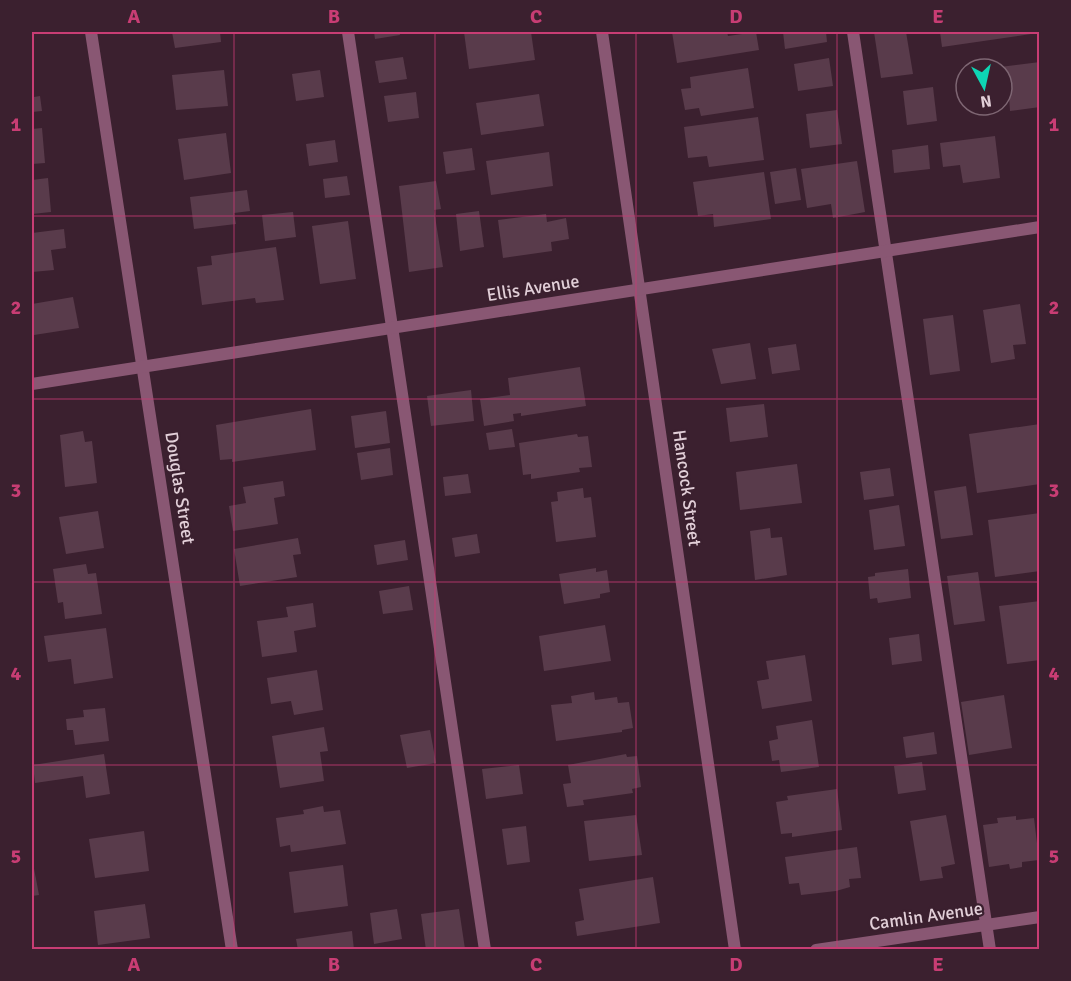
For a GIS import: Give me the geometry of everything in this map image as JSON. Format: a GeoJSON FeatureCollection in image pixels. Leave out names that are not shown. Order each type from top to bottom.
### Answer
{"type":"FeatureCollection","features":[{"type":"Feature","properties":{"kind":"street","name":"Douglas Street"},"geometry":{"type":"LineString","coordinates":[[90,32],[232,950]]}},
{"type":"Feature","properties":{"kind":"street"},"geometry":{"type":"LineString","coordinates":[[348,32],[485,950]]}},
{"type":"Feature","properties":{"kind":"street","name":"Hancock Street"},"geometry":{"type":"LineString","coordinates":[[602,32],[735,950]]}},
{"type":"Feature","properties":{"kind":"street"},"geometry":{"type":"LineString","coordinates":[[853,32],[990,950]]}},
{"type":"Feature","properties":{"kind":"street","name":"Ellis Avenue"},"geometry":{"type":"LineString","coordinates":[[32,384],[1040,227]]}},
{"type":"Feature","properties":{"kind":"street","name":"Camlin Avenue"},"geometry":{"type":"LineString","coordinates":[[816,950],[1040,917]]}},
{"type":"Feature","properties":{"kind":"building"},"geometry":{"type":"Polygon","coordinates":[[[172,32],[220,32],[221,42],[175,48],[172,32]]]}},
{"type":"Feature","properties":{"kind":"building"},"geometry":{"type":"Polygon","coordinates":[[[374,32],[399,32],[400,35],[375,39],[374,32]]]}},
{"type":"Feature","properties":{"kind":"building"},"geometry":{"type":"Polygon","coordinates":[[[464,32],[531,32],[535,60],[469,69],[464,32]]]}},
{"type":"Feature","properties":{"kind":"building"},"geometry":{"type":"Polygon","coordinates":[[[672,32],[727,32],[728,36],[756,32],[759,50],[677,63],[672,32]]]}},
{"type":"Feature","properties":{"kind":"building"},"geometry":{"type":"Polygon","coordinates":[[[783,32],[826,32],[827,42],[785,49],[783,32]]]}},
{"type":"Feature","properties":{"kind":"building"},"geometry":{"type":"Polygon","coordinates":[[[874,32],[906,32],[913,74],[881,78],[874,32]]]}},
{"type":"Feature","properties":{"kind":"building"},"geometry":{"type":"Polygon","coordinates":[[[940,32],[1031,32],[1031,34],[942,47],[940,32]]]}},
{"type":"Feature","properties":{"kind":"building"},"geometry":{"type":"Polygon","coordinates":[[[403,57],[407,79],[379,83],[375,61],[403,57]]]}},
{"type":"Feature","properties":{"kind":"building"},"geometry":{"type":"Polygon","coordinates":[[[829,58],[833,86],[798,91],[794,64],[829,58]]]}},
{"type":"Feature","properties":{"kind":"building"},"geometry":{"type":"Polygon","coordinates":[[[1040,62],[1040,107],[1014,110],[1014,65],[1040,62]]]}},
{"type":"Feature","properties":{"kind":"building"},"geometry":{"type":"Polygon","coordinates":[[[748,68],[754,108],[701,116],[699,108],[685,110],[681,89],[691,88],[690,77],[748,68]]]}},
{"type":"Feature","properties":{"kind":"building"},"geometry":{"type":"Polygon","coordinates":[[[224,70],[228,106],[176,110],[172,75],[224,70]]]}},
{"type":"Feature","properties":{"kind":"building"},"geometry":{"type":"Polygon","coordinates":[[[320,70],[324,97],[296,101],[292,74],[320,70]]]}},
{"type":"Feature","properties":{"kind":"building"},"geometry":{"type":"Polygon","coordinates":[[[32,87],[34,97],[40,96],[42,111],[32,112],[32,87]]]}},
{"type":"Feature","properties":{"kind":"building"},"geometry":{"type":"Polygon","coordinates":[[[933,87],[937,121],[907,125],[903,91],[933,87]]]}},
{"type":"Feature","properties":{"kind":"building"},"geometry":{"type":"Polygon","coordinates":[[[416,92],[419,118],[388,122],[384,96],[416,92]]]}},
{"type":"Feature","properties":{"kind":"building"},"geometry":{"type":"Polygon","coordinates":[[[539,94],[544,126],[481,135],[476,103],[539,94]]]}},
{"type":"Feature","properties":{"kind":"building"},"geometry":{"type":"Polygon","coordinates":[[[837,110],[842,144],[810,148],[806,114],[837,110]]]}},
{"type":"Feature","properties":{"kind":"building"},"geometry":{"type":"Polygon","coordinates":[[[758,117],[764,160],[709,167],[707,156],[688,158],[684,127],[758,117]]]}},
{"type":"Feature","properties":{"kind":"building"},"geometry":{"type":"Polygon","coordinates":[[[42,128],[45,163],[32,164],[32,129],[42,128]]]}},
{"type":"Feature","properties":{"kind":"building"},"geometry":{"type":"Polygon","coordinates":[[[226,133],[231,173],[184,180],[178,139],[226,133]]]}},
{"type":"Feature","properties":{"kind":"building"},"geometry":{"type":"Polygon","coordinates":[[[995,136],[1000,178],[963,183],[960,165],[943,167],[940,143],[995,136]]]}},
{"type":"Feature","properties":{"kind":"building"},"geometry":{"type":"Polygon","coordinates":[[[335,140],[338,162],[309,166],[306,144],[335,140]]]}},
{"type":"Feature","properties":{"kind":"building"},"geometry":{"type":"Polygon","coordinates":[[[928,145],[930,169],[894,173],[892,150],[928,145]]]}},
{"type":"Feature","properties":{"kind":"building"},"geometry":{"type":"Polygon","coordinates":[[[472,148],[475,170],[446,174],[443,152],[472,148]]]}},
{"type":"Feature","properties":{"kind":"building"},"geometry":{"type":"Polygon","coordinates":[[[549,152],[553,186],[491,195],[486,161],[549,152]]]}},
{"type":"Feature","properties":{"kind":"building"},"geometry":{"type":"Polygon","coordinates":[[[857,161],[865,212],[833,218],[831,204],[807,208],[801,169],[857,161]]]}},
{"type":"Feature","properties":{"kind":"building"},"geometry":{"type":"Polygon","coordinates":[[[796,168],[801,200],[775,204],[770,172],[796,168]]]}},
{"type":"Feature","properties":{"kind":"building"},"geometry":{"type":"Polygon","coordinates":[[[764,172],[771,219],[714,227],[713,214],[698,216],[693,182],[764,172]]]}},
{"type":"Feature","properties":{"kind":"building"},"geometry":{"type":"Polygon","coordinates":[[[347,176],[350,195],[325,198],[323,179],[347,176]]]}},
{"type":"Feature","properties":{"kind":"building"},"geometry":{"type":"Polygon","coordinates":[[[48,178],[51,212],[32,214],[32,180],[48,178]]]}},
{"type":"Feature","properties":{"kind":"building"},"geometry":{"type":"Polygon","coordinates":[[[436,181],[441,209],[434,210],[443,267],[409,272],[399,186],[436,181]]]}},
{"type":"Feature","properties":{"kind":"building"},"geometry":{"type":"Polygon","coordinates":[[[247,190],[250,211],[234,213],[236,224],[194,229],[190,197],[247,190]]]}},
{"type":"Feature","properties":{"kind":"building"},"geometry":{"type":"Polygon","coordinates":[[[479,211],[484,247],[460,251],[456,214],[479,211]]]}},
{"type":"Feature","properties":{"kind":"building"},"geometry":{"type":"Polygon","coordinates":[[[293,212],[296,237],[265,241],[262,215],[293,212]]]}},
{"type":"Feature","properties":{"kind":"building"},"geometry":{"type":"Polygon","coordinates":[[[546,214],[547,222],[566,218],[569,239],[551,242],[552,251],[503,258],[498,220],[546,214]]]}},
{"type":"Feature","properties":{"kind":"building"},"geometry":{"type":"Polygon","coordinates":[[[348,221],[356,279],[320,284],[312,226],[348,221]]]}},
{"type":"Feature","properties":{"kind":"building"},"geometry":{"type":"Polygon","coordinates":[[[64,229],[66,248],[51,250],[54,270],[32,272],[32,233],[64,229]]]}},
{"type":"Feature","properties":{"kind":"building"},"geometry":{"type":"Polygon","coordinates":[[[276,247],[284,300],[256,303],[255,298],[202,305],[197,267],[212,265],[211,256],[276,247]]]}},
{"type":"Feature","properties":{"kind":"building"},"geometry":{"type":"Polygon","coordinates":[[[73,297],[79,328],[34,335],[32,304],[73,297]]]}},
{"type":"Feature","properties":{"kind":"building"},"geometry":{"type":"Polygon","coordinates":[[[1020,304],[1026,344],[1013,345],[1015,359],[991,363],[983,310],[1020,304]]]}},
{"type":"Feature","properties":{"kind":"building"},"geometry":{"type":"Polygon","coordinates":[[[953,315],[960,371],[930,375],[923,319],[953,315]]]}},
{"type":"Feature","properties":{"kind":"building"},"geometry":{"type":"Polygon","coordinates":[[[750,343],[756,379],[721,384],[712,349],[750,343]]]}},
{"type":"Feature","properties":{"kind":"building"},"geometry":{"type":"Polygon","coordinates":[[[796,344],[800,370],[772,374],[768,348],[796,344]]]}},
{"type":"Feature","properties":{"kind":"building"},"geometry":{"type":"Polygon","coordinates":[[[580,367],[586,406],[521,416],[521,413],[513,414],[514,421],[484,426],[480,399],[510,395],[508,378],[580,367]]]}},
{"type":"Feature","properties":{"kind":"building"},"geometry":{"type":"Polygon","coordinates":[[[471,390],[474,421],[431,426],[427,396],[471,390]]]}},
{"type":"Feature","properties":{"kind":"building"},"geometry":{"type":"Polygon","coordinates":[[[764,404],[768,437],[730,442],[726,408],[764,404]]]}},
{"type":"Feature","properties":{"kind":"building"},"geometry":{"type":"Polygon","coordinates":[[[311,409],[316,450],[232,462],[232,459],[220,460],[216,425],[311,409]]]}},
{"type":"Feature","properties":{"kind":"building"},"geometry":{"type":"Polygon","coordinates":[[[386,411],[390,443],[355,448],[351,416],[386,411]]]}},
{"type":"Feature","properties":{"kind":"building"},"geometry":{"type":"Polygon","coordinates":[[[1040,424],[1040,484],[977,493],[969,434],[1040,424]]]}},
{"type":"Feature","properties":{"kind":"building"},"geometry":{"type":"Polygon","coordinates":[[[512,429],[515,447],[489,450],[486,433],[512,429]]]}},
{"type":"Feature","properties":{"kind":"building"},"geometry":{"type":"Polygon","coordinates":[[[83,431],[85,442],[92,441],[97,483],[65,487],[60,435],[83,431]]]}},
{"type":"Feature","properties":{"kind":"building"},"geometry":{"type":"Polygon","coordinates":[[[577,434],[578,437],[588,436],[592,467],[579,468],[580,472],[531,479],[531,474],[523,475],[519,443],[577,434]]]}},
{"type":"Feature","properties":{"kind":"building"},"geometry":{"type":"Polygon","coordinates":[[[390,448],[393,475],[361,480],[357,453],[390,448]]]}},
{"type":"Feature","properties":{"kind":"building"},"geometry":{"type":"Polygon","coordinates":[[[797,464],[802,503],[740,510],[736,472],[797,464]]]}},
{"type":"Feature","properties":{"kind":"building"},"geometry":{"type":"Polygon","coordinates":[[[890,468],[894,496],[864,500],[860,472],[890,468]]]}},
{"type":"Feature","properties":{"kind":"building"},"geometry":{"type":"Polygon","coordinates":[[[468,474],[471,493],[445,496],[443,477],[468,474]]]}},
{"type":"Feature","properties":{"kind":"building"},"geometry":{"type":"Polygon","coordinates":[[[283,481],[285,496],[274,498],[278,524],[233,531],[229,506],[246,503],[243,487],[283,481]]]}},
{"type":"Feature","properties":{"kind":"building"},"geometry":{"type":"Polygon","coordinates":[[[966,486],[973,535],[941,539],[934,491],[966,486]]]}},
{"type":"Feature","properties":{"kind":"building"},"geometry":{"type":"Polygon","coordinates":[[[583,488],[584,498],[591,497],[596,537],[556,542],[551,502],[558,501],[557,492],[583,488]]]}},
{"type":"Feature","properties":{"kind":"building"},"geometry":{"type":"Polygon","coordinates":[[[899,505],[905,546],[874,550],[869,510],[899,505]]]}},
{"type":"Feature","properties":{"kind":"building"},"geometry":{"type":"Polygon","coordinates":[[[98,511],[104,548],[66,554],[59,517],[98,511]]]}},
{"type":"Feature","properties":{"kind":"building"},"geometry":{"type":"Polygon","coordinates":[[[1040,513],[1040,571],[995,577],[988,520],[1040,513]]]}},
{"type":"Feature","properties":{"kind":"building"},"geometry":{"type":"Polygon","coordinates":[[[770,528],[771,538],[782,537],[787,575],[755,580],[750,531],[770,528]]]}},
{"type":"Feature","properties":{"kind":"building"},"geometry":{"type":"Polygon","coordinates":[[[477,534],[480,553],[455,557],[452,538],[477,534]]]}},
{"type":"Feature","properties":{"kind":"building"},"geometry":{"type":"Polygon","coordinates":[[[298,538],[301,554],[293,555],[297,577],[240,586],[234,549],[298,538]]]}},
{"type":"Feature","properties":{"kind":"building"},"geometry":{"type":"Polygon","coordinates":[[[405,540],[408,560],[377,565],[374,545],[405,540]]]}},
{"type":"Feature","properties":{"kind":"building"},"geometry":{"type":"Polygon","coordinates":[[[86,564],[88,574],[96,573],[102,614],[65,619],[63,602],[58,603],[53,569],[86,564]]]}},
{"type":"Feature","properties":{"kind":"building"},"geometry":{"type":"Polygon","coordinates":[[[596,568],[596,572],[607,570],[610,592],[600,594],[600,598],[564,604],[559,574],[596,568]]]}},
{"type":"Feature","properties":{"kind":"building"},"geometry":{"type":"Polygon","coordinates":[[[908,569],[911,598],[878,603],[877,598],[870,599],[868,577],[875,576],[875,573],[908,569]]]}},
{"type":"Feature","properties":{"kind":"building"},"geometry":{"type":"Polygon","coordinates":[[[978,572],[985,621],[954,625],[947,576],[978,572]]]}},
{"type":"Feature","properties":{"kind":"building"},"geometry":{"type":"Polygon","coordinates":[[[409,586],[413,610],[383,614],[379,591],[409,586]]]}},
{"type":"Feature","properties":{"kind":"building"},"geometry":{"type":"Polygon","coordinates":[[[1040,601],[1040,660],[1007,664],[999,606],[1040,601]]]}},
{"type":"Feature","properties":{"kind":"building"},"geometry":{"type":"Polygon","coordinates":[[[313,603],[316,627],[294,631],[297,652],[262,657],[257,621],[288,617],[286,607],[313,603]]]}},
{"type":"Feature","properties":{"kind":"building"},"geometry":{"type":"Polygon","coordinates":[[[605,625],[611,661],[544,671],[539,636],[605,625]]]}},
{"type":"Feature","properties":{"kind":"building"},"geometry":{"type":"Polygon","coordinates":[[[106,628],[113,678],[74,684],[71,659],[48,662],[44,636],[106,628]]]}},
{"type":"Feature","properties":{"kind":"building"},"geometry":{"type":"Polygon","coordinates":[[[919,634],[922,661],[892,665],[889,638],[919,634]]]}},
{"type":"Feature","properties":{"kind":"building"},"geometry":{"type":"Polygon","coordinates":[[[805,655],[812,701],[762,709],[757,681],[769,679],[766,661],[805,655]]]}},
{"type":"Feature","properties":{"kind":"building"},"geometry":{"type":"Polygon","coordinates":[[[317,670],[323,710],[294,715],[291,701],[271,704],[267,678],[317,670]]]}},
{"type":"Feature","properties":{"kind":"building"},"geometry":{"type":"Polygon","coordinates":[[[594,692],[595,700],[617,697],[618,703],[629,702],[633,728],[622,730],[622,732],[556,741],[551,705],[572,703],[571,696],[594,692]]]}},
{"type":"Feature","properties":{"kind":"building"},"geometry":{"type":"Polygon","coordinates":[[[1004,695],[1012,748],[969,755],[961,702],[1004,695]]]}},
{"type":"Feature","properties":{"kind":"building"},"geometry":{"type":"Polygon","coordinates":[[[105,708],[109,741],[75,745],[73,730],[67,730],[66,719],[84,717],[83,710],[105,708]]]}},
{"type":"Feature","properties":{"kind":"building"},"geometry":{"type":"Polygon","coordinates":[[[812,720],[819,767],[781,772],[779,760],[772,761],[769,741],[778,739],[776,726],[812,720]]]}},
{"type":"Feature","properties":{"kind":"building"},"geometry":{"type":"Polygon","coordinates":[[[324,727],[328,751],[320,752],[324,781],[280,788],[272,736],[324,727]]]}},
{"type":"Feature","properties":{"kind":"building"},"geometry":{"type":"Polygon","coordinates":[[[430,730],[436,763],[407,768],[400,735],[430,730]]]}},
{"type":"Feature","properties":{"kind":"building"},"geometry":{"type":"Polygon","coordinates":[[[934,732],[937,754],[906,758],[903,737],[934,732]]]}},
{"type":"Feature","properties":{"kind":"building"},"geometry":{"type":"Polygon","coordinates":[[[104,754],[110,794],[86,798],[83,776],[35,783],[33,765],[104,754]]]}},
{"type":"Feature","properties":{"kind":"building"},"geometry":{"type":"Polygon","coordinates":[[[626,754],[627,757],[637,756],[641,787],[632,789],[633,793],[583,800],[584,805],[567,807],[563,784],[571,783],[568,765],[626,754]]]}},
{"type":"Feature","properties":{"kind":"building"},"geometry":{"type":"Polygon","coordinates":[[[922,762],[926,790],[898,794],[894,766],[922,762]]]}},
{"type":"Feature","properties":{"kind":"building"},"geometry":{"type":"Polygon","coordinates":[[[519,765],[523,794],[486,799],[482,769],[519,765]]]}},
{"type":"Feature","properties":{"kind":"building"},"geometry":{"type":"Polygon","coordinates":[[[837,789],[842,830],[792,837],[792,833],[781,834],[776,802],[788,800],[787,796],[837,789]]]}},
{"type":"Feature","properties":{"kind":"building"},"geometry":{"type":"Polygon","coordinates":[[[323,806],[324,812],[340,810],[346,844],[291,852],[290,845],[280,847],[276,818],[304,814],[303,810],[323,806]]]}},
{"type":"Feature","properties":{"kind":"building"},"geometry":{"type":"Polygon","coordinates":[[[636,815],[642,855],[589,861],[584,821],[636,815]]]}},
{"type":"Feature","properties":{"kind":"building"},"geometry":{"type":"Polygon","coordinates":[[[946,815],[955,864],[941,867],[943,878],[920,881],[910,821],[946,815]]]}},
{"type":"Feature","properties":{"kind":"building"},"geometry":{"type":"Polygon","coordinates":[[[1016,816],[1016,820],[1034,818],[1039,860],[1022,862],[1022,867],[1010,869],[1009,864],[989,867],[983,825],[998,823],[997,818],[1016,816]]]}},
{"type":"Feature","properties":{"kind":"building"},"geometry":{"type":"Polygon","coordinates":[[[526,826],[530,862],[507,865],[502,829],[526,826]]]}},
{"type":"Feature","properties":{"kind":"building"},"geometry":{"type":"Polygon","coordinates":[[[144,831],[149,871],[95,878],[89,839],[144,831]]]}},
{"type":"Feature","properties":{"kind":"building"},"geometry":{"type":"Polygon","coordinates":[[[857,847],[861,878],[849,879],[850,887],[801,895],[799,883],[789,884],[785,857],[857,847]]]}},
{"type":"Feature","properties":{"kind":"building"},"geometry":{"type":"Polygon","coordinates":[[[32,858],[39,895],[32,896],[32,858]]]}},
{"type":"Feature","properties":{"kind":"building"},"geometry":{"type":"Polygon","coordinates":[[[343,865],[348,906],[294,913],[289,872],[343,865]]]}},
{"type":"Feature","properties":{"kind":"building"},"geometry":{"type":"Polygon","coordinates":[[[653,877],[660,923],[577,936],[575,922],[584,920],[579,889],[653,877]]]}},
{"type":"Feature","properties":{"kind":"building"},"geometry":{"type":"Polygon","coordinates":[[[145,904],[150,938],[98,945],[94,911],[145,904]]]}},
{"type":"Feature","properties":{"kind":"building"},"geometry":{"type":"Polygon","coordinates":[[[397,909],[402,939],[374,944],[370,913],[397,909]]]}},
{"type":"Feature","properties":{"kind":"building"},"geometry":{"type":"Polygon","coordinates":[[[459,909],[465,949],[426,950],[421,914],[459,909]]]}},
{"type":"Feature","properties":{"kind":"building"},"geometry":{"type":"Polygon","coordinates":[[[352,931],[354,950],[298,950],[296,939],[352,931]]]}}]}
